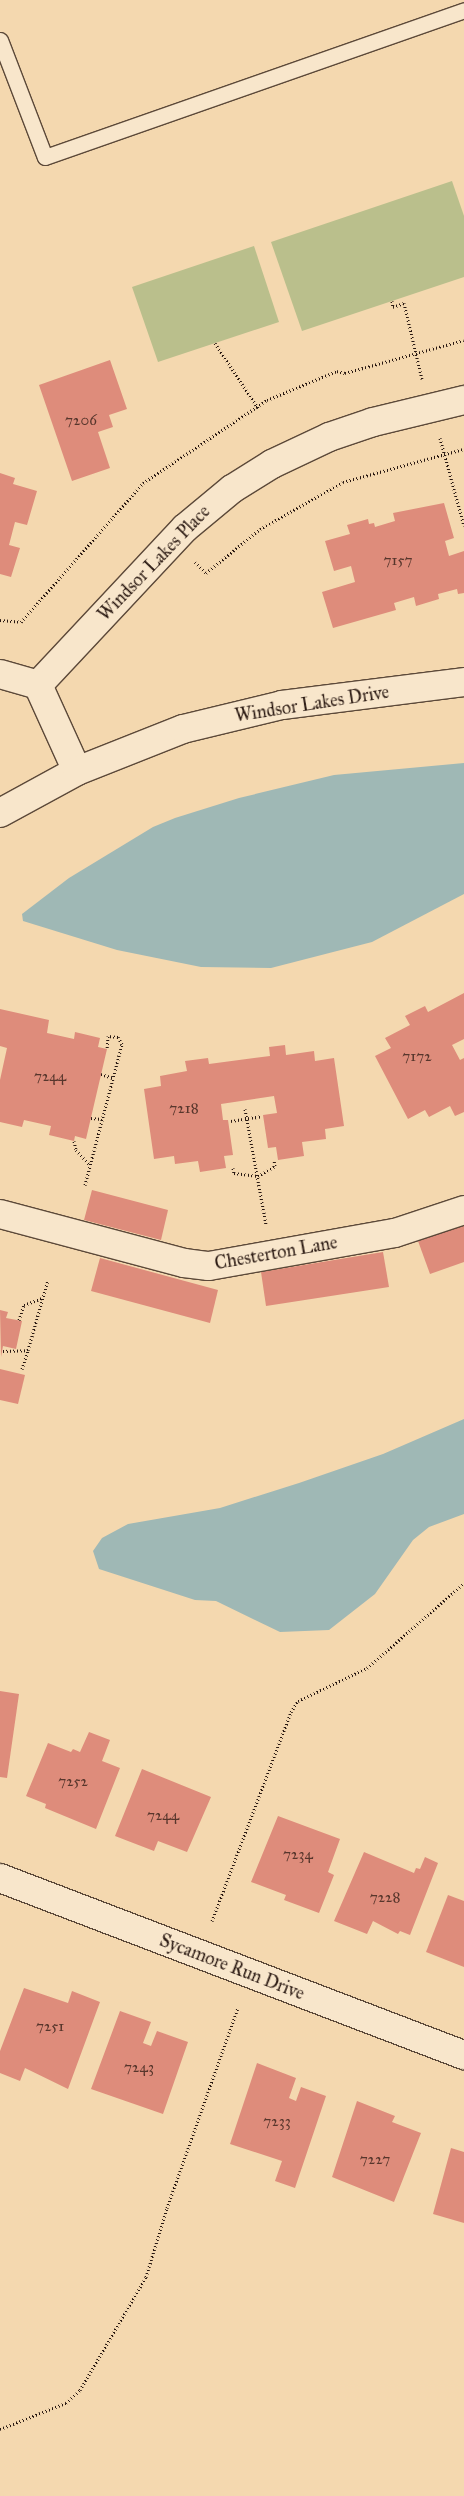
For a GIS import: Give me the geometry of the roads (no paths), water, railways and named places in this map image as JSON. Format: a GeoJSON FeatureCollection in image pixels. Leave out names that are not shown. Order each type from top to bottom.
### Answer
{"type":"FeatureCollection","features":[{"type":"Feature","properties":{"kind":"street","name":"Windsor Lakes Place"},"geometry":{"type":"LineString","coordinates":[[38,686],[172,542],[216,501],[272,464],[351,429],[464,400]]}},
{"type":"Feature","properties":{"kind":"street"},"geometry":{"type":"LineString","coordinates":[[0,674],[38,686],[77,771]]}},
{"type":"Feature","properties":{"kind":"street","name":"Windsor Lakes Drive"},"geometry":{"type":"LineString","coordinates":[[0,813],[77,771],[174,732],[249,712],[300,702],[464,682]]}},
{"type":"Feature","properties":{"kind":"street","name":"Chesterton Lane"},"geometry":{"type":"LineString","coordinates":[[0,1214],[184,1263],[227,1264],[394,1233],[464,1210]]}},
{"type":"Feature","properties":{"kind":"street","name":"Sycamore Run Drive"},"geometry":{"type":"LineString","coordinates":[[0,1878],[464,2056]]}},
{"type":"Feature","properties":{"kind":"lane"},"geometry":{"type":"LineString","coordinates":[[0,40],[45,157],[464,10]]}},
{"type":"Feature","properties":{"kind":"water"},"geometry":{"type":"Polygon","coordinates":[[[464,763],[464,894],[372,942],[271,968],[201,967],[117,950],[23,921],[22,914],[69,878],[153,827],[175,818],[239,798],[334,775],[464,763]]]}},
{"type":"Feature","properties":{"kind":"water"},"geometry":{"type":"Polygon","coordinates":[[[464,1419],[464,1514],[429,1527],[413,1540],[375,1594],[329,1630],[280,1632],[216,1601],[195,1600],[99,1569],[93,1551],[102,1538],[128,1524],[220,1508],[383,1454],[464,1419]]]}}]}
